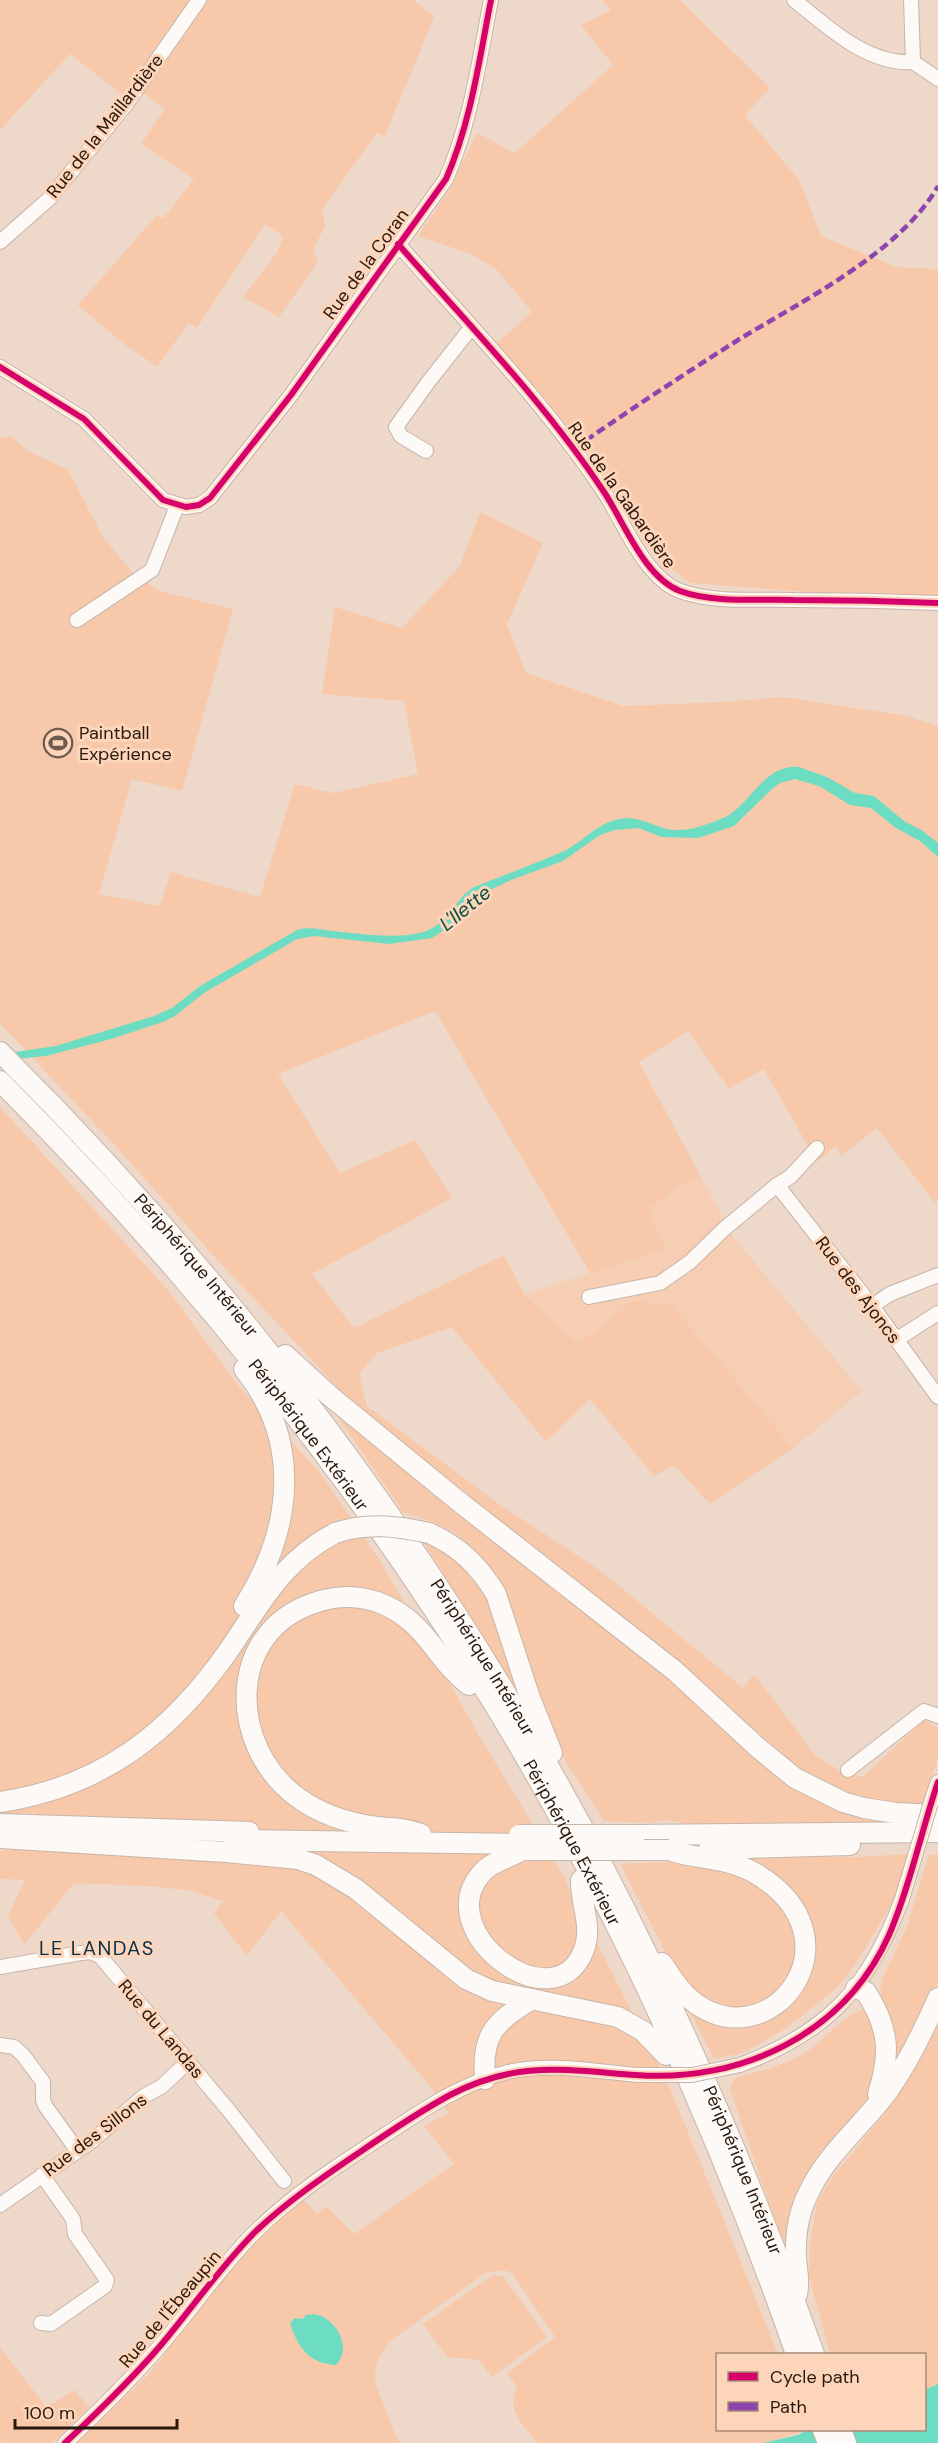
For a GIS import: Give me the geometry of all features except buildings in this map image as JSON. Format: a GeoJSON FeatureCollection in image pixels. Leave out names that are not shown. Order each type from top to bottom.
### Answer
{"type":"FeatureCollection","features":[{"type":"Feature","properties":{"kind":"highway","name":"Périphérique Intérieur"},"geometry":{"type":"LineString","coordinates":[[0,1052],[142,1201],[209,1278],[308,1401],[376,1495],[486,1663],[553,1776],[646,1950],[729,2136],[813,2353]]}},
{"type":"Feature","properties":{"kind":"highway","name":"Périphérique Extérieur"},"geometry":{"type":"LineString","coordinates":[[1,1082],[120,1206],[220,1321],[294,1412],[411,1574],[479,1680],[583,1862],[654,2005],[714,2138],[771,2283],[795,2353]]}},
{"type":"Feature","properties":{"kind":"highway"},"geometry":{"type":"LineString","coordinates":[[209,1278],[228,1286],[285,1355],[330,1396],[545,1571],[675,1671],[757,1747],[795,1778],[843,1802],[864,1808],[896,1813],[936,1805]]}},
{"type":"Feature","properties":{"kind":"highway"},"geometry":{"type":"LineString","coordinates":[[196,1692],[202,1672],[249,1598],[269,1557],[281,1520],[285,1493],[284,1457],[274,1420],[249,1374],[225,1344],[220,1321]]}},
{"type":"Feature","properties":{"kind":"highway"},"geometry":{"type":"LineString","coordinates":[[0,1802],[32,1796],[73,1784],[143,1745],[178,1713],[196,1692],[228,1651],[273,1583],[302,1553],[335,1533],[363,1526],[398,1526],[429,1533],[455,1546],[482,1572],[496,1594],[503,1611],[530,1698],[552,1754],[553,1776]]}},
{"type":"Feature","properties":{"kind":"highway"},"geometry":{"type":"LineString","coordinates":[[411,1574],[406,1584],[538,1802],[581,1880],[694,2116],[714,2138]]}},
{"type":"Feature","properties":{"kind":"highway"},"geometry":{"type":"LineString","coordinates":[[413,1839],[409,1829],[373,1826],[329,1816],[306,1804],[285,1787],[266,1764],[250,1730],[246,1714],[245,1689],[251,1664],[268,1635],[291,1614],[305,1606],[330,1598],[356,1598],[382,1604],[418,1626],[459,1678],[469,1685]]}},
{"type":"Feature","properties":{"kind":"highway"},"geometry":{"type":"LineString","coordinates":[[0,1824],[68,1835]]}},
{"type":"Feature","properties":{"kind":"highway"},"geometry":{"type":"LineString","coordinates":[[581,1880],[580,1893],[586,1916],[587,1937],[582,1955],[577,1963],[553,1977],[538,1978],[514,1970],[483,1943],[472,1922],[469,1902],[475,1881],[486,1868],[523,1845],[638,1839],[938,1832]]}},
{"type":"Feature","properties":{"kind":"highway"},"geometry":{"type":"LineString","coordinates":[[0,1837],[68,1835],[413,1839],[669,1850],[808,1848],[865,1844]]}},
{"type":"Feature","properties":{"kind":"highway"},"geometry":{"type":"LineString","coordinates":[[106,1836],[298,1859],[316,1865],[356,1889],[466,1979],[492,1991],[618,2017],[643,2031],[666,2055]]}},
{"type":"Feature","properties":{"kind":"highway"},"geometry":{"type":"LineString","coordinates":[[638,1839],[938,1844]]}},
{"type":"Feature","properties":{"kind":"highway"},"geometry":{"type":"LineString","coordinates":[[646,1950],[659,1959],[690,1999],[706,2008],[735,2016],[754,2014],[779,2002],[795,1984],[804,1960],[805,1936],[799,1918],[786,1899],[767,1881],[754,1872],[730,1862],[669,1850]]}},
{"type":"Feature","properties":{"kind":"highway"},"geometry":{"type":"LineString","coordinates":[[856,1988],[866,1992],[883,2024],[886,2049],[885,2070],[873,2108]]}},
{"type":"Feature","properties":{"kind":"highway"},"geometry":{"type":"LineString","coordinates":[[795,2301],[799,2285],[796,2232],[800,2212],[808,2192],[826,2164],[887,2092],[901,2070],[938,1998]]}},
{"type":"Feature","properties":{"kind":"highway"},"geometry":{"type":"LineString","coordinates":[[485,2079],[484,2054],[489,2035],[532,1999]]}},
{"type":"Feature","properties":{"kind":"street","name":"Rue de la Maillardière"},"geometry":{"type":"LineString","coordinates":[[0,242],[50,198],[127,103],[199,0]]}},
{"type":"Feature","properties":{"kind":"street","name":"Rue de la Coran"},"geometry":{"type":"LineString","coordinates":[[177,506],[192,506],[210,498],[227,479],[291,395],[446,179],[460,147],[491,0]]}},
{"type":"Feature","properties":{"kind":"street"},"geometry":{"type":"LineString","coordinates":[[795,0],[830,28],[865,51],[896,63],[913,62],[938,79]]}},
{"type":"Feature","properties":{"kind":"street"},"geometry":{"type":"LineString","coordinates":[[911,0],[913,62]]}},
{"type":"Feature","properties":{"kind":"street","name":"Rue de la Gabardière"},"geometry":{"type":"LineString","coordinates":[[398,244],[575,448],[650,567],[662,581],[673,588],[693,595],[752,599],[938,603]]}},
{"type":"Feature","properties":{"kind":"street"},"geometry":{"type":"LineString","coordinates":[[426,451],[401,436],[396,428],[429,381],[471,328]]}},
{"type":"Feature","properties":{"kind":"street"},"geometry":{"type":"LineString","coordinates":[[0,367],[84,419],[155,493],[177,506],[152,570],[77,620]]}},
{"type":"Feature","properties":{"kind":"street"},"geometry":{"type":"LineString","coordinates":[[589,1297],[660,1283],[690,1262],[724,1228],[777,1185],[790,1178],[817,1148]]}},
{"type":"Feature","properties":{"kind":"street","name":"Rue des Ajoncs"},"geometry":{"type":"LineString","coordinates":[[777,1185],[872,1306],[938,1397]]}},
{"type":"Feature","properties":{"kind":"street"},"geometry":{"type":"LineString","coordinates":[[872,1306],[890,1294],[938,1275]]}},
{"type":"Feature","properties":{"kind":"street"},"geometry":{"type":"LineString","coordinates":[[896,1340],[938,1313]]}},
{"type":"Feature","properties":{"kind":"street"},"geometry":{"type":"LineString","coordinates":[[848,1770],[924,1711],[938,1716]]}},
{"type":"Feature","properties":{"kind":"street","name":"Rue de l'Ébeaupin"},"geometry":{"type":"LineString","coordinates":[[65,2443],[129,2381],[162,2344],[214,2277],[254,2234],[298,2194],[423,2110],[485,2079],[508,2072],[543,2068],[639,2075],[692,2075],[740,2065],[792,2043],[822,2023],[856,1988],[888,1936],[936,1805],[938,1782]]}},
{"type":"Feature","properties":{"kind":"street","name":"Rue du Landas"},"geometry":{"type":"LineString","coordinates":[[0,1967],[90,1952],[100,1956],[284,2181]]}},
{"type":"Feature","properties":{"kind":"street"},"geometry":{"type":"LineString","coordinates":[[0,2045],[14,2047],[23,2055],[43,2082],[43,2100],[46,2107],[77,2150]]}},
{"type":"Feature","properties":{"kind":"street","name":"Rue des Sillons"},"geometry":{"type":"LineString","coordinates":[[0,2205],[92,2141],[144,2096],[161,2087],[188,2062]]}},
{"type":"Feature","properties":{"kind":"street"},"geometry":{"type":"LineString","coordinates":[[41,2323],[51,2324],[105,2286],[107,2280],[75,2234],[73,2219],[42,2175]]}},
{"type":"Feature","properties":{"kind":"shaded area"},"geometry":{"type":"Polygon","coordinates":[[[0,0],[190,0],[124,96],[70,54],[0,130],[0,0]]]}},
{"type":"Feature","properties":{"kind":"shaded area"},"geometry":{"type":"Polygon","coordinates":[[[204,0],[414,0],[434,17],[385,136],[377,133],[322,209],[325,226],[313,250],[318,262],[279,317],[243,297],[278,251],[283,236],[265,224],[197,328],[189,323],[157,367],[123,343],[78,305],[158,214],[163,219],[194,179],[141,144],[165,109],[142,92],[204,0]]]}},
{"type":"Feature","properties":{"kind":"shaded area"},"geometry":{"type":"Polygon","coordinates":[[[602,0],[680,0],[770,88],[745,115],[799,180],[821,236],[896,267],[938,269],[938,598],[819,593],[690,583],[659,558],[591,455],[496,344],[532,312],[496,269],[471,254],[418,236],[449,190],[477,133],[515,153],[613,65],[581,25],[611,10],[602,0]]]}},
{"type":"Feature","properties":{"kind":"shaded area"},"geometry":{"type":"Polygon","coordinates":[[[11,436],[28,451],[68,470],[103,537],[131,571],[159,591],[233,609],[182,791],[132,779],[99,894],[160,906],[171,872],[260,897],[295,784],[333,793],[418,774],[404,701],[322,694],[335,607],[402,628],[460,566],[480,512],[543,543],[507,624],[526,673],[623,706],[784,697],[907,716],[938,726],[938,1201],[935,1203],[877,1128],[841,1156],[835,1146],[817,1162],[764,1069],[729,1089],[688,1031],[639,1062],[699,1173],[648,1209],[665,1249],[590,1273],[435,1011],[278,1074],[340,1173],[415,1140],[452,1198],[312,1274],[354,1328],[504,1255],[525,1295],[579,1344],[632,1301],[671,1305],[793,1448],[710,1504],[674,1465],[654,1476],[590,1399],[546,1442],[452,1327],[377,1353],[359,1374],[367,1406],[499,1504],[601,1571],[743,1688],[754,1674],[815,1755],[837,1769],[863,1777],[924,1720],[938,1728],[938,1759],[921,1808],[846,1794],[801,1770],[699,1680],[357,1408],[0,1023],[0,438],[11,436]]]}},
{"type":"Feature","properties":{"kind":"shaded area"},"geometry":{"type":"Polygon","coordinates":[[[0,1107],[168,1290],[240,1388],[319,1471],[384,1567],[477,1732],[563,1875],[670,2088],[778,2353],[716,2353],[716,2431],[803,2432],[763,2443],[537,2443],[515,2411],[514,2396],[517,2387],[507,2373],[555,2337],[512,2273],[503,2270],[485,2273],[389,2342],[376,2364],[375,2381],[393,2430],[401,2443],[76,2443],[152,2371],[211,2292],[262,2232],[302,2198],[317,2214],[326,2206],[354,2234],[454,2164],[424,2126],[449,2113],[430,2086],[281,1911],[247,1956],[214,1913],[223,1901],[187,1890],[74,1883],[24,1945],[8,1916],[25,1880],[0,1879],[0,1850],[56,1850],[36,1813],[0,1815],[0,1107]],[[315,2314],[303,2319],[295,2318],[336,2365],[342,2356],[335,2329],[328,2320],[315,2314]]]}},
{"type":"Feature","properties":{"kind":"shaded area"},"geometry":{"type":"Polygon","coordinates":[[[699,1173],[732,1235],[862,1391],[793,1448],[632,1301],[579,1344],[525,1294],[664,1249],[648,1209],[699,1173]]]}},
{"type":"Feature","properties":{"kind":"shaded area"},"geometry":{"type":"Polygon","coordinates":[[[331,1407],[624,1642],[783,1779],[834,1808],[913,1824],[686,1824],[669,1820],[651,1823],[604,1821],[549,1731],[517,1626],[495,1576],[480,1555],[460,1537],[435,1523],[404,1513],[331,1407]]]}},
{"type":"Feature","properties":{"kind":"shaded area"},"geometry":{"type":"Polygon","coordinates":[[[422,1539],[448,1549],[486,1588],[522,1701],[422,1539]]]}},
{"type":"Feature","properties":{"kind":"shaded area"},"geometry":{"type":"Polygon","coordinates":[[[908,1854],[895,1898],[856,1964],[838,1987],[787,2028],[743,2053],[714,2059],[687,2005],[711,2020],[793,1996],[807,1920],[741,1857],[859,1857],[908,1854]]]}},
{"type":"Feature","properties":{"kind":"shaded area"},"geometry":{"type":"Polygon","coordinates":[[[938,1854],[938,1984],[894,2069],[890,2029],[880,1991],[882,1979],[906,1929],[929,1855],[938,1854]]]}},
{"type":"Feature","properties":{"kind":"shaded area"},"geometry":{"type":"Polygon","coordinates":[[[689,1861],[751,1877],[788,1914],[800,1948],[788,1982],[756,2007],[731,2010],[707,2002],[680,1980],[620,1864],[665,1862],[688,1865],[689,1861]]]}},
{"type":"Feature","properties":{"kind":"shaded area"},"geometry":{"type":"Polygon","coordinates":[[[865,2009],[878,2039],[876,2081],[787,2256],[730,2089],[735,2078],[774,2067],[801,2055],[849,2016],[865,2009]]]}},
{"type":"Feature","properties":{"kind":"shaded area"},"geometry":{"type":"Polygon","coordinates":[[[938,2023],[938,2384],[926,2390],[926,2353],[830,2353],[809,2277],[810,2245],[817,2202],[833,2176],[881,2118],[911,2075],[938,2023]]]}},
{"type":"Feature","properties":{"kind":"shaded area"},"geometry":{"type":"Polygon","coordinates":[[[493,2275],[503,2276],[547,2337],[492,2377],[479,2360],[447,2357],[423,2324],[493,2275]]]}},
{"type":"Feature","properties":{"kind":"shaded area"},"geometry":{"type":"Polygon","coordinates":[[[0,2347],[46,2407],[75,2390],[89,2408],[52,2443],[2,2443],[0,2441],[0,2347]]]}},
{"type":"Feature","properties":{"kind":"water"},"geometry":{"type":"Polygon","coordinates":[[[799,767],[827,777],[855,793],[874,796],[904,821],[923,831],[938,843],[938,857],[920,841],[896,828],[871,808],[850,805],[819,786],[795,779],[780,783],[772,789],[734,826],[698,838],[661,837],[639,828],[615,830],[600,835],[563,861],[511,880],[472,899],[447,928],[432,938],[389,944],[314,936],[297,939],[204,993],[175,1016],[163,1022],[111,1039],[46,1056],[4,1060],[8,1053],[56,1046],[154,1016],[172,1008],[200,986],[297,930],[310,928],[393,936],[426,931],[446,917],[474,887],[564,851],[604,824],[631,818],[670,830],[700,827],[731,813],[775,772],[799,767]]]}},
{"type":"Feature","properties":{"kind":"water"},"geometry":{"type":"Polygon","coordinates":[[[315,2314],[330,2321],[340,2334],[343,2350],[336,2365],[311,2357],[296,2339],[290,2323],[295,2318],[303,2319],[306,2315],[315,2314]]]}},
{"type":"Feature","properties":{"kind":"water"},"geometry":{"type":"Polygon","coordinates":[[[938,2384],[938,2443],[763,2443],[798,2435],[805,2431],[926,2431],[926,2390],[938,2384]]]}},
{"type":"Feature","properties":{"kind":"marked path"},"geometry":{"type":"LineString","coordinates":[[575,448],[717,353],[848,273],[900,232],[921,210],[938,186]]}},
{"type":"Feature","properties":{"kind":"cycle path"},"geometry":{"type":"LineString","coordinates":[[0,367],[84,419],[163,500],[186,507],[199,505],[210,498],[291,395],[446,179],[468,113],[491,0]]}},
{"type":"Feature","properties":{"kind":"cycle path"},"geometry":{"type":"LineString","coordinates":[[398,244],[557,427],[604,492],[645,561],[667,584],[693,595],[721,599],[938,603]]}},
{"type":"Feature","properties":{"kind":"cycle path"},"geometry":{"type":"LineString","coordinates":[[65,2443],[150,2358],[231,2258],[268,2220],[293,2199],[404,2122],[450,2095],[497,2076],[520,2072],[564,2070],[675,2075],[714,2070],[751,2060],[785,2045],[817,2025],[846,2000],[870,1970],[889,1935],[938,1782]]}},
{"type":"Feature","properties":{"kind":"place","name":"Paintball Expérience"},"geometry":{"type":"Point","coordinates":[58,743]}},
{"type":"Feature","properties":{"kind":"district","name":"LE LANDAS"},"geometry":{"type":"Point","coordinates":[97,1948]}},
{"type":"Feature","properties":{"kind":"water label","name":"L'Ilette"},"geometry":{"type":"Point","coordinates":[465,908]}}]}
